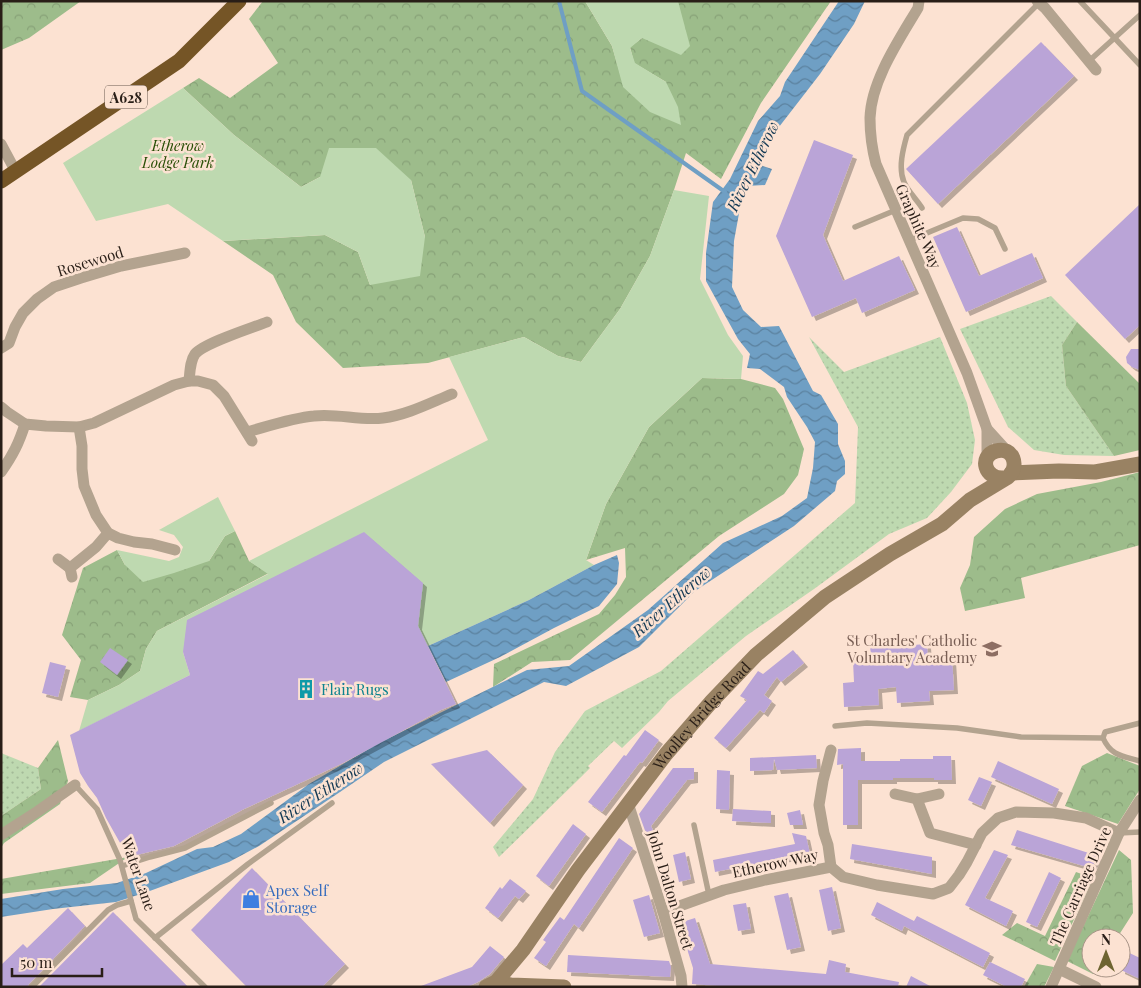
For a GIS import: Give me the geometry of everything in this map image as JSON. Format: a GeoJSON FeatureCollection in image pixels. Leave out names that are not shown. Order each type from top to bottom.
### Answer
{"type":"FeatureCollection","features":[{"type":"Feature","properties":{"kind":"highway","name":"A628"},"geometry":{"type":"LineString","coordinates":[[1,181],[179,61],[239,1]]}},
{"type":"Feature","properties":{"kind":"street"},"geometry":{"type":"LineString","coordinates":[[918,5],[929,1]]}},
{"type":"Feature","properties":{"kind":"street"},"geometry":{"type":"LineString","coordinates":[[1038,2],[1093,65]]}},
{"type":"Feature","properties":{"kind":"street","name":"Graphite Way"},"geometry":{"type":"LineString","coordinates":[[918,5],[891,54],[874,93],[870,117],[871,142],[876,164],[967,373],[987,429],[987,463]]}},
{"type":"Feature","properties":{"kind":"street"},"geometry":{"type":"LineString","coordinates":[[1,144],[16,172]]}},
{"type":"Feature","properties":{"kind":"street","name":"Rosewood"},"geometry":{"type":"LineString","coordinates":[[1,348],[9,343],[23,313],[54,288],[121,266],[185,252]]}},
{"type":"Feature","properties":{"kind":"street"},"geometry":{"type":"LineString","coordinates":[[189,381],[190,367],[194,356],[200,349],[267,322]]}},
{"type":"Feature","properties":{"kind":"street"},"geometry":{"type":"LineString","coordinates":[[1,407],[25,424],[79,427],[94,423],[174,385],[198,381],[213,385],[224,396],[250,436],[315,416],[383,418],[404,413],[452,394]]}},
{"type":"Feature","properties":{"kind":"street"},"geometry":{"type":"LineString","coordinates":[[1,472],[19,443],[25,424]]}},
{"type":"Feature","properties":{"kind":"street"},"geometry":{"type":"LineString","coordinates":[[79,427],[84,486],[96,515],[108,533],[118,538],[175,550]]}},
{"type":"Feature","properties":{"kind":"street"},"geometry":{"type":"LineString","coordinates":[[987,429],[1009,466]]}},
{"type":"Feature","properties":{"kind":"street"},"geometry":{"type":"LineString","coordinates":[[1009,466],[1002,450],[997,450],[990,454],[987,463],[988,473],[994,478],[1009,466],[1059,471],[1095,472],[1140,464]]}},
{"type":"Feature","properties":{"kind":"street","name":"Woolley Bridge Road"},"geometry":{"type":"LineString","coordinates":[[970,500],[987,463]]}},
{"type":"Feature","properties":{"kind":"street","name":"Woolley Bridge Road"},"geometry":{"type":"LineString","coordinates":[[491,984],[523,950],[578,870],[666,754],[712,701],[756,655],[825,597],[890,554],[942,524],[1009,466]]}},
{"type":"Feature","properties":{"kind":"street"},"geometry":{"type":"LineString","coordinates":[[58,560],[71,573],[108,533]]}},
{"type":"Feature","properties":{"kind":"street"},"geometry":{"type":"LineString","coordinates":[[831,750],[823,781],[819,809],[828,845],[831,867]]}},
{"type":"Feature","properties":{"kind":"street","name":"Water Lane"},"geometry":{"type":"LineString","coordinates":[[1,835],[75,785]]}},
{"type":"Feature","properties":{"kind":"street"},"geometry":{"type":"LineString","coordinates":[[895,794],[917,799],[939,794]]}},
{"type":"Feature","properties":{"kind":"street"},"geometry":{"type":"LineString","coordinates":[[917,799],[930,833],[976,845]]}},
{"type":"Feature","properties":{"kind":"street","name":"The Carriage Drive"},"geometry":{"type":"LineString","coordinates":[[1051,987],[1119,833],[1140,800]]}},
{"type":"Feature","properties":{"kind":"street","name":"John Dalton Street"},"geometry":{"type":"LineString","coordinates":[[628,803],[664,912],[681,976],[682,987]]}},
{"type":"Feature","properties":{"kind":"street","name":"Etherow Way"},"geometry":{"type":"LineString","coordinates":[[664,912],[724,890],[831,867],[843,877],[877,885],[933,894],[949,888],[959,875],[982,833],[998,818],[1016,812],[1054,813],[1086,818],[1119,833]]}},
{"type":"Feature","properties":{"kind":"street"},"geometry":{"type":"LineString","coordinates":[[1059,969],[1096,987]]}},
{"type":"Feature","properties":{"kind":"street"},"geometry":{"type":"LineString","coordinates":[[491,984],[564,987]]}},
{"type":"Feature","properties":{"kind":"lane"},"geometry":{"type":"LineString","coordinates":[[1080,1],[1114,39],[1140,64]]}},
{"type":"Feature","properties":{"kind":"lane"},"geometry":{"type":"LineString","coordinates":[[922,208],[904,182],[902,153],[907,135],[1038,2]]}},
{"type":"Feature","properties":{"kind":"lane"},"geometry":{"type":"LineString","coordinates":[[1093,65],[1114,39],[1140,15]]}},
{"type":"Feature","properties":{"kind":"lane"},"geometry":{"type":"LineString","coordinates":[[855,227],[896,210]]}},
{"type":"Feature","properties":{"kind":"lane"},"geometry":{"type":"LineString","coordinates":[[910,240],[963,218],[978,219],[995,228],[1005,249]]}},
{"type":"Feature","properties":{"kind":"lane"},"geometry":{"type":"LineString","coordinates":[[834,726],[867,723],[957,728],[1021,737],[1103,738]]}},
{"type":"Feature","properties":{"kind":"lane"},"geometry":{"type":"LineString","coordinates":[[1140,723],[1105,732],[1103,738],[1106,746],[1118,755],[1140,761]]}},
{"type":"Feature","properties":{"kind":"lane","name":"Water Lane"},"geometry":{"type":"LineString","coordinates":[[75,785],[97,809],[120,860],[136,919],[204,987]]}},
{"type":"Feature","properties":{"kind":"lane"},"geometry":{"type":"LineString","coordinates":[[122,866],[185,848],[271,803]]}},
{"type":"Feature","properties":{"kind":"lane"},"geometry":{"type":"LineString","coordinates":[[155,938],[248,864],[332,803]]}},
{"type":"Feature","properties":{"kind":"lane"},"geometry":{"type":"LineString","coordinates":[[694,825],[709,896]]}},
{"type":"Feature","properties":{"kind":"lane"},"geometry":{"type":"LineString","coordinates":[[1119,833],[1140,832]]}},
{"type":"Feature","properties":{"kind":"lane"},"geometry":{"type":"LineString","coordinates":[[32,987],[108,910],[131,901]]}},
{"type":"Feature","properties":{"kind":"green space"},"geometry":{"type":"Polygon","coordinates":[[[1,1],[81,1],[29,38],[1,50],[1,1]]]}},
{"type":"Feature","properties":{"kind":"green space"},"geometry":{"type":"Polygon","coordinates":[[[263,1],[585,1],[612,46],[624,87],[666,82],[634,63],[630,47],[642,38],[678,1],[831,1],[761,103],[721,179],[686,153],[650,256],[620,309],[581,362],[558,356],[524,337],[428,363],[343,368],[296,322],[273,275],[223,241],[325,235],[358,252],[370,285],[425,237],[411,180],[320,177],[301,187],[234,135],[183,88],[199,78],[230,98],[278,63],[249,19],[263,1]]]}},
{"type":"Feature","properties":{"kind":"green space"},"geometry":{"type":"Polygon","coordinates":[[[585,1],[678,1],[690,46],[681,55],[642,38],[630,48],[635,63],[666,82],[678,107],[681,125],[650,112],[623,87],[612,46],[585,1]]]}},
{"type":"Feature","properties":{"kind":"green space","name":"Etherow Lodge Park"},"geometry":{"type":"Polygon","coordinates":[[[183,88],[234,135],[301,187],[320,177],[329,148],[376,148],[411,180],[425,237],[420,276],[370,285],[358,252],[325,235],[223,241],[168,204],[96,221],[63,163],[183,88]]]}},
{"type":"Feature","properties":{"kind":"green space"},"geometry":{"type":"Polygon","coordinates":[[[674,190],[709,196],[700,279],[728,335],[743,356],[741,379],[702,378],[649,427],[606,504],[586,560],[594,565],[529,600],[413,651],[365,551],[183,652],[190,675],[79,731],[88,700],[119,685],[140,671],[146,649],[157,631],[268,574],[249,561],[488,440],[449,357],[524,337],[558,356],[581,362],[620,309],[650,256],[674,190]]]}},
{"type":"Feature","properties":{"kind":"green space"},"geometry":{"type":"Polygon","coordinates":[[[1051,296],[1077,322],[1062,345],[1066,386],[1114,456],[1064,455],[1034,450],[1008,427],[960,329],[1051,296]]]}},
{"type":"Feature","properties":{"kind":"green space"},"geometry":{"type":"Polygon","coordinates":[[[1077,322],[1140,384],[1140,450],[1114,456],[1066,386],[1062,345],[1077,322]]]}},
{"type":"Feature","properties":{"kind":"green space"},"geometry":{"type":"Polygon","coordinates":[[[809,337],[844,372],[940,337],[967,403],[975,440],[972,464],[951,492],[927,518],[889,534],[746,636],[668,701],[622,748],[614,741],[588,766],[590,768],[499,857],[493,847],[533,799],[555,752],[585,711],[661,671],[855,503],[858,427],[809,337]]]}},
{"type":"Feature","properties":{"kind":"green space"},"geometry":{"type":"Polygon","coordinates":[[[702,378],[741,379],[775,388],[783,399],[804,449],[798,475],[784,494],[719,536],[570,660],[532,662],[493,687],[494,664],[599,614],[615,595],[626,577],[625,548],[586,560],[606,504],[649,427],[702,378]]]}},
{"type":"Feature","properties":{"kind":"green space"},"geometry":{"type":"Polygon","coordinates":[[[1140,472],[1140,545],[1021,578],[1025,598],[965,611],[960,588],[970,565],[974,537],[1005,509],[1037,494],[1101,482],[1140,472]]]}},
{"type":"Feature","properties":{"kind":"green space"},"geometry":{"type":"Polygon","coordinates":[[[218,497],[235,531],[225,536],[209,561],[143,582],[125,565],[117,550],[169,561],[179,557],[183,547],[174,535],[159,530],[218,497]]]}},
{"type":"Feature","properties":{"kind":"green space"},"geometry":{"type":"Polygon","coordinates":[[[235,531],[249,561],[269,573],[157,631],[146,649],[140,671],[119,685],[88,700],[70,697],[81,660],[62,635],[83,568],[117,550],[125,565],[209,561],[225,536],[235,531]]]}},
{"type":"Feature","properties":{"kind":"green space"},"geometry":{"type":"Polygon","coordinates":[[[58,740],[68,781],[60,804],[4,843],[1,848],[1,816],[41,789],[38,768],[58,740]]]}},
{"type":"Feature","properties":{"kind":"green space"},"geometry":{"type":"Polygon","coordinates":[[[1,753],[38,768],[41,789],[1,816],[1,753]]]}},
{"type":"Feature","properties":{"kind":"green space"},"geometry":{"type":"Polygon","coordinates":[[[1107,753],[1140,766],[1140,789],[1118,824],[1065,806],[1082,766],[1107,753]]]}},
{"type":"Feature","properties":{"kind":"green space"},"geometry":{"type":"Polygon","coordinates":[[[1119,850],[1131,860],[1133,913],[1123,928],[1082,928],[1119,850]]]}},
{"type":"Feature","properties":{"kind":"green space"},"geometry":{"type":"Polygon","coordinates":[[[128,857],[90,883],[1,894],[1,879],[128,857]]]}},
{"type":"Feature","properties":{"kind":"green space"},"geometry":{"type":"Polygon","coordinates":[[[1076,872],[1093,878],[1055,961],[1002,935],[1017,923],[1045,936],[1076,872]]]}},
{"type":"Feature","properties":{"kind":"green space"},"geometry":{"type":"Polygon","coordinates":[[[1081,931],[1081,968],[1067,961],[1081,931]]]}},
{"type":"Feature","properties":{"kind":"green space"},"geometry":{"type":"Polygon","coordinates":[[[1037,964],[1054,967],[1044,987],[1024,987],[1037,964]]]}},
{"type":"Feature","properties":{"kind":"water","name":"River Etherow"},"geometry":{"type":"Polygon","coordinates":[[[839,1],[865,1],[854,24],[820,74],[772,136],[760,165],[772,169],[765,185],[747,186],[740,208],[734,241],[732,287],[743,310],[761,327],[779,326],[813,391],[821,395],[838,424],[838,444],[845,461],[845,474],[837,481],[835,491],[794,526],[695,591],[639,647],[566,686],[544,682],[384,762],[259,846],[229,862],[116,902],[1,917],[1,899],[117,883],[146,873],[197,849],[213,847],[241,834],[309,784],[379,743],[527,670],[569,666],[648,610],[723,543],[782,516],[807,498],[813,468],[815,442],[787,397],[784,387],[760,369],[747,368],[750,354],[738,339],[706,281],[706,253],[713,202],[730,179],[758,121],[780,96],[785,82],[839,1]]]}},
{"type":"Feature","properties":{"kind":"water"},"geometry":{"type":"Polygon","coordinates":[[[617,555],[619,563],[617,584],[599,606],[500,657],[446,682],[428,646],[529,600],[594,565],[617,555]]]}},
{"type":"Feature","properties":{"kind":"building"},"geometry":{"type":"Polygon","coordinates":[[[1041,42],[1074,76],[938,204],[906,169],[1041,42]]]}},
{"type":"Feature","properties":{"kind":"building"},"geometry":{"type":"Polygon","coordinates":[[[814,140],[853,155],[823,235],[843,281],[899,256],[915,290],[862,313],[856,298],[812,317],[776,236],[814,140]]]}},
{"type":"Feature","properties":{"kind":"building"},"geometry":{"type":"Polygon","coordinates":[[[1140,204],[1140,325],[1125,339],[1065,275],[1140,204]]]}},
{"type":"Feature","properties":{"kind":"building"},"geometry":{"type":"Polygon","coordinates":[[[957,227],[979,276],[1032,253],[1043,278],[966,312],[933,237],[957,227]]]}},
{"type":"Feature","properties":{"kind":"building"},"geometry":{"type":"Polygon","coordinates":[[[1131,349],[1140,349],[1140,370],[1127,363],[1126,357],[1131,349]]]}},
{"type":"Feature","properties":{"kind":"building","name":"Flair Rugs"},"geometry":{"type":"Polygon","coordinates":[[[364,532],[423,583],[418,626],[456,704],[441,710],[343,763],[244,809],[174,846],[128,857],[97,798],[80,773],[70,735],[190,675],[183,652],[187,620],[364,532]]]}},
{"type":"Feature","properties":{"kind":"building"},"geometry":{"type":"Polygon","coordinates":[[[927,644],[928,660],[952,658],[954,690],[929,691],[930,701],[897,703],[896,687],[878,689],[879,705],[844,707],[843,683],[854,682],[853,661],[862,660],[862,653],[871,653],[870,648],[927,644]]]}},
{"type":"Feature","properties":{"kind":"building"},"geometry":{"type":"Polygon","coordinates":[[[110,648],[128,660],[117,675],[100,662],[110,648]]]}},
{"type":"Feature","properties":{"kind":"building"},"geometry":{"type":"Polygon","coordinates":[[[793,650],[804,663],[781,682],[777,677],[764,695],[772,701],[764,713],[760,710],[726,748],[714,738],[747,700],[740,696],[758,671],[763,674],[793,650]]]}},
{"type":"Feature","properties":{"kind":"building"},"geometry":{"type":"Polygon","coordinates":[[[50,662],[66,666],[58,697],[42,693],[50,662]]]}},
{"type":"Feature","properties":{"kind":"building"},"geometry":{"type":"Polygon","coordinates":[[[645,730],[659,740],[602,812],[588,802],[645,730]]]}},
{"type":"Feature","properties":{"kind":"building"},"geometry":{"type":"Polygon","coordinates":[[[861,748],[861,761],[900,761],[900,759],[933,759],[933,756],[951,756],[952,780],[893,778],[893,780],[858,780],[858,825],[843,825],[843,764],[837,765],[838,749],[861,748]]]}},
{"type":"Feature","properties":{"kind":"building"},"geometry":{"type":"Polygon","coordinates":[[[487,750],[523,785],[490,823],[431,764],[487,750]]]}},
{"type":"Feature","properties":{"kind":"building"},"geometry":{"type":"Polygon","coordinates":[[[816,755],[817,768],[777,770],[774,759],[773,770],[750,771],[750,758],[816,755]]]}},
{"type":"Feature","properties":{"kind":"building"},"geometry":{"type":"Polygon","coordinates":[[[998,761],[1059,789],[1052,804],[991,777],[998,761]]]}},
{"type":"Feature","properties":{"kind":"building"},"geometry":{"type":"Polygon","coordinates":[[[673,768],[694,768],[694,779],[687,780],[651,826],[654,833],[647,836],[639,814],[673,768]]]}},
{"type":"Feature","properties":{"kind":"building"},"geometry":{"type":"Polygon","coordinates":[[[717,770],[730,771],[729,810],[716,809],[717,770]]]}},
{"type":"Feature","properties":{"kind":"building"},"geometry":{"type":"Polygon","coordinates":[[[979,777],[992,782],[981,806],[968,800],[979,777]]]}},
{"type":"Feature","properties":{"kind":"building"},"geometry":{"type":"Polygon","coordinates":[[[733,809],[771,811],[771,823],[732,821],[733,809]]]}},
{"type":"Feature","properties":{"kind":"building"},"geometry":{"type":"Polygon","coordinates":[[[800,810],[803,825],[790,825],[787,813],[800,810]]]}},
{"type":"Feature","properties":{"kind":"building"},"geometry":{"type":"Polygon","coordinates":[[[573,824],[586,834],[549,886],[536,876],[573,824]]]}},
{"type":"Feature","properties":{"kind":"building"},"geometry":{"type":"Polygon","coordinates":[[[1017,830],[1098,856],[1091,868],[1011,845],[1017,830]]]}},
{"type":"Feature","properties":{"kind":"building"},"geometry":{"type":"Polygon","coordinates":[[[792,833],[806,836],[810,854],[715,872],[713,860],[795,844],[792,833]]]}},
{"type":"Feature","properties":{"kind":"building"},"geometry":{"type":"Polygon","coordinates":[[[619,838],[633,848],[579,928],[574,924],[546,966],[534,958],[546,942],[543,940],[560,917],[564,920],[619,838]]]}},
{"type":"Feature","properties":{"kind":"building"},"geometry":{"type":"Polygon","coordinates":[[[852,844],[932,857],[932,874],[850,859],[852,844]]]}},
{"type":"Feature","properties":{"kind":"building"},"geometry":{"type":"Polygon","coordinates":[[[994,850],[1008,855],[985,898],[1013,911],[1006,926],[965,905],[994,850]]]}},
{"type":"Feature","properties":{"kind":"building"},"geometry":{"type":"Polygon","coordinates":[[[685,852],[691,879],[679,882],[673,855],[685,852]]]}},
{"type":"Feature","properties":{"kind":"building","name":"Apex Self Storage"},"geometry":{"type":"Polygon","coordinates":[[[252,868],[345,964],[322,987],[247,987],[191,930],[252,868]]]}},
{"type":"Feature","properties":{"kind":"building"},"geometry":{"type":"Polygon","coordinates":[[[1049,872],[1061,878],[1037,927],[1026,922],[1049,872]]]}},
{"type":"Feature","properties":{"kind":"building"},"geometry":{"type":"Polygon","coordinates":[[[510,879],[526,891],[519,899],[515,896],[498,918],[485,908],[500,887],[502,889],[510,879]]]}},
{"type":"Feature","properties":{"kind":"building"},"geometry":{"type":"Polygon","coordinates":[[[832,887],[841,928],[828,931],[819,890],[832,887]]]}},
{"type":"Feature","properties":{"kind":"building"},"geometry":{"type":"Polygon","coordinates":[[[788,893],[801,947],[787,950],[774,896],[788,893]]]}},
{"type":"Feature","properties":{"kind":"building"},"geometry":{"type":"Polygon","coordinates":[[[649,895],[660,933],[644,937],[633,900],[649,895]]]}},
{"type":"Feature","properties":{"kind":"building"},"geometry":{"type":"Polygon","coordinates":[[[877,902],[914,921],[917,916],[990,953],[983,967],[904,926],[902,931],[871,915],[877,902]]]}},
{"type":"Feature","properties":{"kind":"building"},"geometry":{"type":"Polygon","coordinates":[[[746,903],[751,929],[738,931],[733,905],[746,903]]]}},
{"type":"Feature","properties":{"kind":"building"},"geometry":{"type":"Polygon","coordinates":[[[68,908],[85,926],[27,987],[1,987],[1,965],[23,944],[27,948],[68,908]]]}},
{"type":"Feature","properties":{"kind":"building"},"geometry":{"type":"Polygon","coordinates":[[[113,912],[188,987],[39,987],[113,912]]]}},
{"type":"Feature","properties":{"kind":"building"},"geometry":{"type":"Polygon","coordinates":[[[695,918],[710,964],[826,974],[829,960],[846,964],[845,972],[899,982],[898,987],[731,987],[692,984],[693,968],[679,923],[695,918]]]}},
{"type":"Feature","properties":{"kind":"building"},"geometry":{"type":"Polygon","coordinates":[[[490,946],[504,957],[490,974],[478,982],[467,987],[421,987],[472,967],[490,946]]]}},
{"type":"Feature","properties":{"kind":"building"},"geometry":{"type":"Polygon","coordinates":[[[1131,954],[1140,958],[1140,979],[1131,975],[1131,954]]]}},
{"type":"Feature","properties":{"kind":"building"},"geometry":{"type":"Polygon","coordinates":[[[568,955],[669,961],[671,967],[670,977],[567,972],[568,955]]]}},
{"type":"Feature","properties":{"kind":"building"},"geometry":{"type":"Polygon","coordinates":[[[990,962],[1025,979],[1021,987],[1007,987],[983,975],[990,962]]]}},
{"type":"Feature","properties":{"kind":"building"},"geometry":{"type":"Polygon","coordinates":[[[911,976],[932,987],[906,987],[911,976]]]}},
{"type":"Feature","properties":{"kind":"waterway","name":"River Etherow"},"geometry":{"type":"LineString","coordinates":[[559,1],[582,91],[725,192]]}},
{"type":"Feature","properties":{"kind":"place","name":"St Charles' Catholic Voluntary Academy"},"geometry":{"type":"Point","coordinates":[992,649]}},
{"type":"Feature","properties":{"kind":"place","name":"Flair Rugs"},"geometry":{"type":"Point","coordinates":[306,689]}},
{"type":"Feature","properties":{"kind":"place","name":"Apex Self Storage"},"geometry":{"type":"Point","coordinates":[251,899]}}]}
